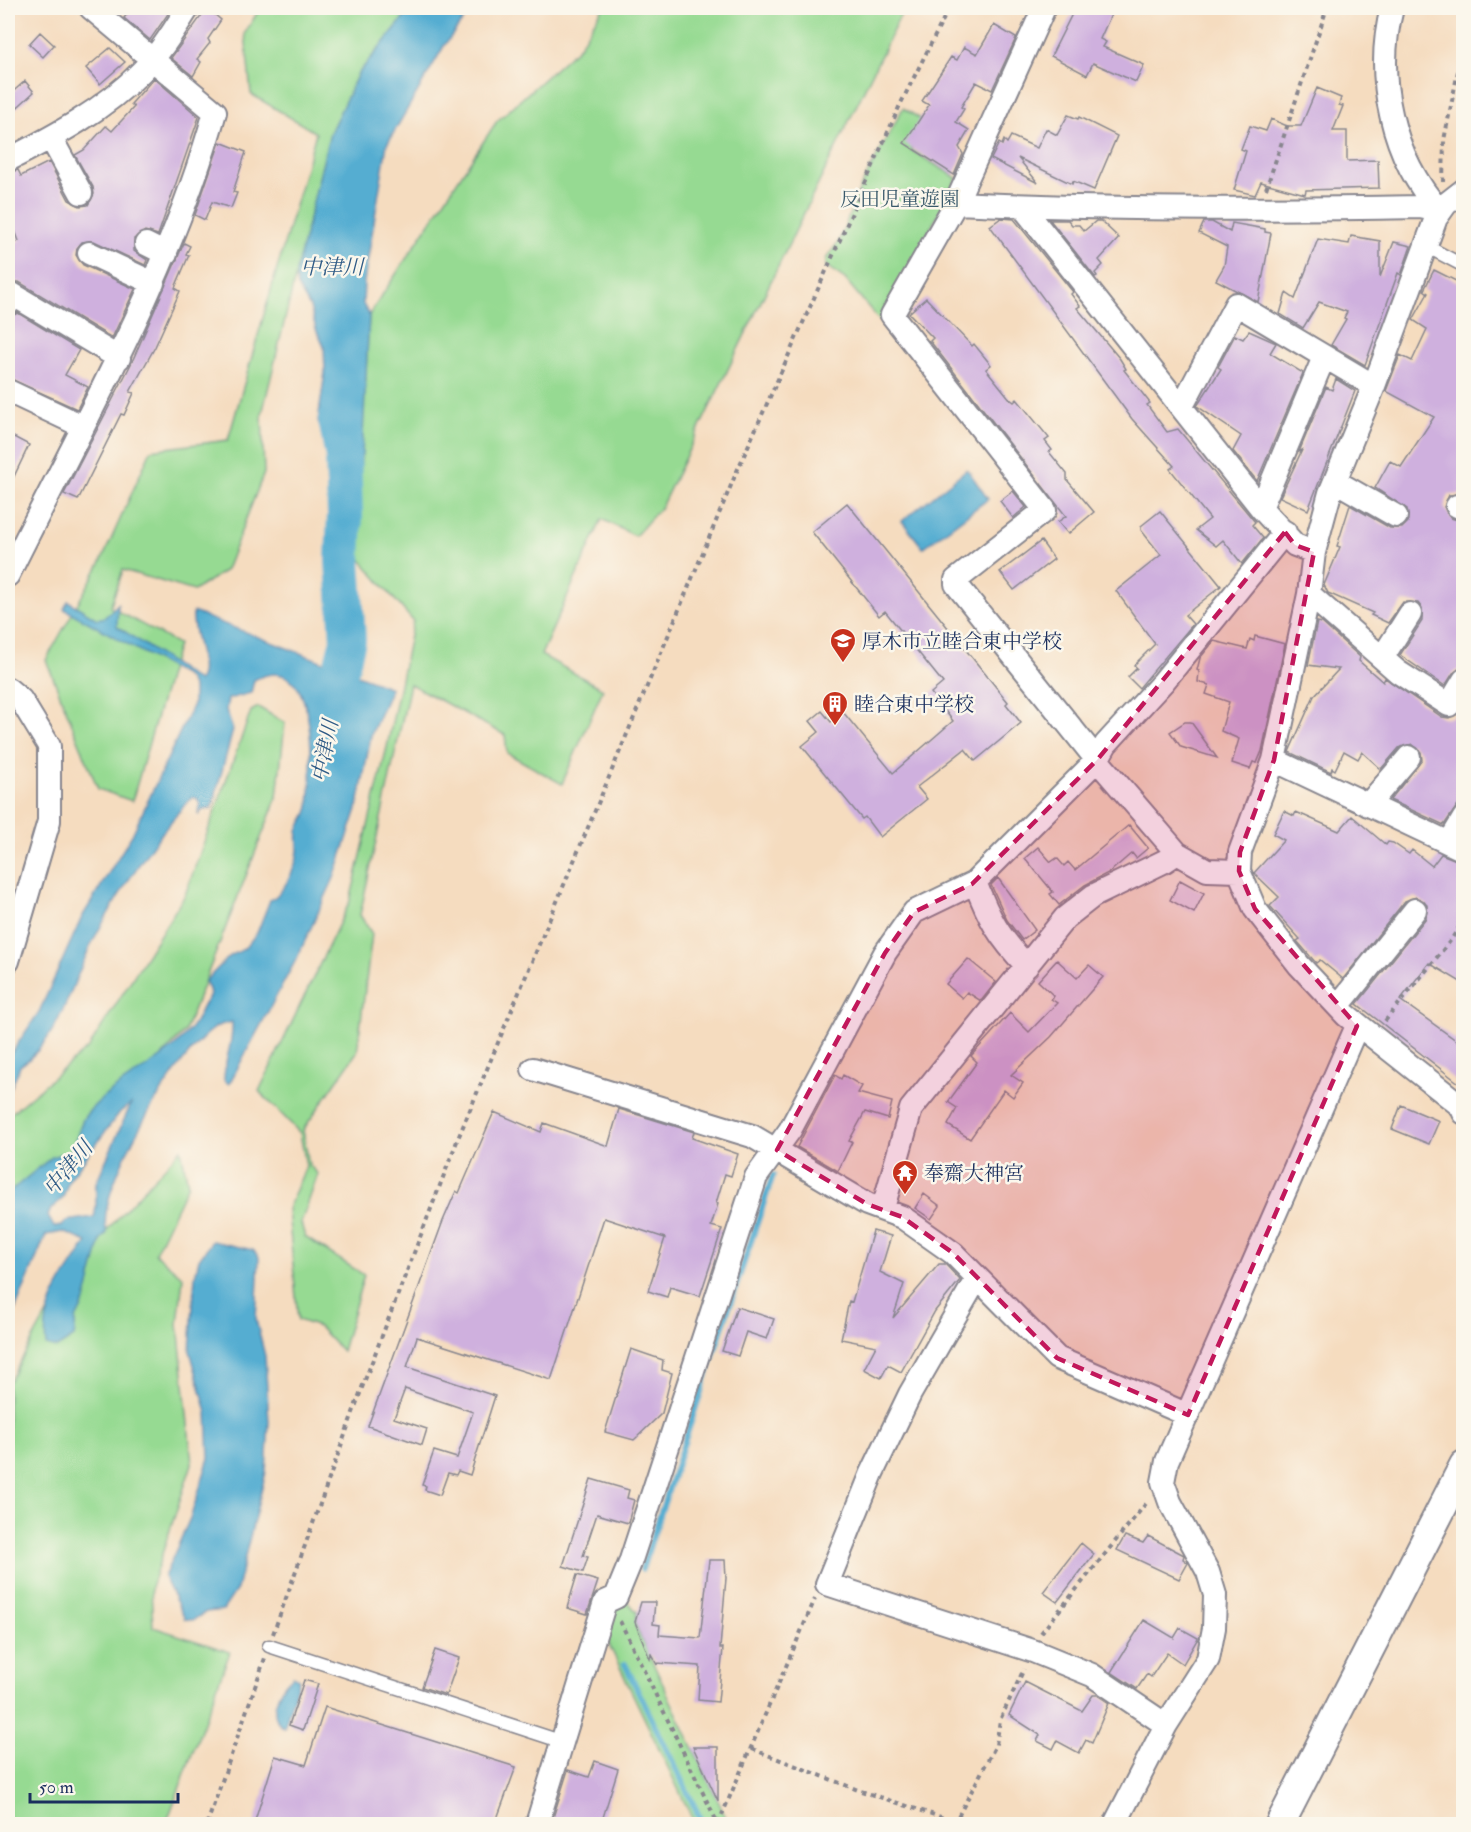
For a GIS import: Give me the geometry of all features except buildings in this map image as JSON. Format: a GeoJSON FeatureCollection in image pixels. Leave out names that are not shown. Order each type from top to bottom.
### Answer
{"type":"FeatureCollection","features":[{"type":"Feature","properties":{"kind":"street"},"geometry":{"type":"LineString","coordinates":[[8,575],[118,358],[153,283],[156,249],[199,171],[215,112],[91,8]]}},
{"type":"Feature","properties":{"kind":"street"},"geometry":{"type":"LineString","coordinates":[[8,160],[74,126],[141,72],[153,59],[188,8]]}},
{"type":"Feature","properties":{"kind":"street"},"geometry":{"type":"LineString","coordinates":[[1044,8],[956,203],[892,315],[1045,510],[956,580],[956,584],[1097,760],[1177,853],[1207,870],[1239,871]]}},
{"type":"Feature","properties":{"kind":"street"},"geometry":{"type":"LineString","coordinates":[[1392,8],[1386,53],[1397,141],[1423,192],[1451,200]]}},
{"type":"Feature","properties":{"kind":"street"},"geometry":{"type":"LineString","coordinates":[[51,138],[81,193]]}},
{"type":"Feature","properties":{"kind":"street"},"geometry":{"type":"LineString","coordinates":[[956,203],[1258,211],[1420,207],[1451,200]]}},
{"type":"Feature","properties":{"kind":"street"},"geometry":{"type":"LineString","coordinates":[[1451,200],[1424,245],[1374,386],[1335,481],[1314,552],[1309,594],[1274,760],[1240,852],[1239,871],[1255,909],[1299,965],[1364,1032],[1461,1106],[1464,1113]]}},
{"type":"Feature","properties":{"kind":"street"},"geometry":{"type":"LineString","coordinates":[[1022,206],[1262,508],[1295,545],[1314,552]]}},
{"type":"Feature","properties":{"kind":"street"},"geometry":{"type":"LineString","coordinates":[[89,253],[153,283]]}},
{"type":"Feature","properties":{"kind":"street"},"geometry":{"type":"LineString","coordinates":[[8,304],[12,294],[118,358]]}},
{"type":"Feature","properties":{"kind":"street"},"geometry":{"type":"LineString","coordinates":[[1182,406],[1236,304],[1374,386]]}},
{"type":"Feature","properties":{"kind":"street"},"geometry":{"type":"LineString","coordinates":[[1262,508],[1324,357]]}},
{"type":"Feature","properties":{"kind":"street"},"geometry":{"type":"LineString","coordinates":[[8,391],[82,426]]}},
{"type":"Feature","properties":{"kind":"street"},"geometry":{"type":"LineString","coordinates":[[1335,481],[1396,516]]}},
{"type":"Feature","properties":{"kind":"street"},"geometry":{"type":"LineString","coordinates":[[537,1824],[605,1602],[616,1598],[756,1177],[777,1150],[885,953],[914,912],[975,882],[1097,760],[1106,744],[1164,682],[1285,532]]}},
{"type":"Feature","properties":{"kind":"street"},"geometry":{"type":"LineString","coordinates":[[1309,594],[1398,672],[1449,705],[1462,686]]}},
{"type":"Feature","properties":{"kind":"street"},"geometry":{"type":"LineString","coordinates":[[1382,658],[1410,614]]}},
{"type":"Feature","properties":{"kind":"street"},"geometry":{"type":"LineString","coordinates":[[8,689],[21,700],[50,746],[49,821],[8,961]]}},
{"type":"Feature","properties":{"kind":"street"},"geometry":{"type":"LineString","coordinates":[[1368,805],[1408,757]]}},
{"type":"Feature","properties":{"kind":"street"},"geometry":{"type":"LineString","coordinates":[[1274,760],[1456,846],[1464,818]]}},
{"type":"Feature","properties":{"kind":"street"},"geometry":{"type":"LineString","coordinates":[[883,1208],[911,1108],[1065,918],[1093,896],[1177,853]]}},
{"type":"Feature","properties":{"kind":"street"},"geometry":{"type":"LineString","coordinates":[[975,882],[990,921],[1007,946],[1027,966]]}},
{"type":"Feature","properties":{"kind":"street"},"geometry":{"type":"LineString","coordinates":[[1338,1006],[1415,910]]}},
{"type":"Feature","properties":{"kind":"street"},"geometry":{"type":"LineString","coordinates":[[1115,1824],[1166,1725],[1208,1659],[1214,1628],[1215,1595],[1208,1572],[1170,1502],[1163,1482],[1167,1461],[1364,1032]]}},
{"type":"Feature","properties":{"kind":"street"},"geometry":{"type":"LineString","coordinates":[[533,1069],[752,1136],[867,1204],[883,1208],[902,1217],[953,1253],[1057,1358],[1188,1414]]}},
{"type":"Feature","properties":{"kind":"street"},"geometry":{"type":"LineString","coordinates":[[977,1278],[905,1404],[872,1473],[827,1584],[1033,1651],[1092,1675],[1166,1725]]}},
{"type":"Feature","properties":{"kind":"street"},"geometry":{"type":"LineString","coordinates":[[1280,1824],[1464,1465]]}},
{"type":"Feature","properties":{"kind":"lane"},"geometry":{"type":"LineString","coordinates":[[1424,245],[1464,266]]}},
{"type":"Feature","properties":{"kind":"lane"},"geometry":{"type":"LineString","coordinates":[[269,1646],[563,1742]]}},
{"type":"Feature","properties":{"kind":"path"},"geometry":{"type":"LineString","coordinates":[[207,1824],[359,1396],[459,1136],[737,471],[900,105],[949,8]]}},
{"type":"Feature","properties":{"kind":"path"},"geometry":{"type":"LineString","coordinates":[[1258,211],[1328,8]]}},
{"type":"Feature","properties":{"kind":"path"},"geometry":{"type":"LineString","coordinates":[[1451,200],[1444,140],[1464,42]]}},
{"type":"Feature","properties":{"kind":"path"},"geometry":{"type":"LineString","coordinates":[[1364,1032],[1451,940],[1464,919]]}},
{"type":"Feature","properties":{"kind":"path"},"geometry":{"type":"LineString","coordinates":[[752,1749],[858,1790],[955,1823],[996,1745],[1000,1720],[1033,1651],[1036,1639],[1163,1482]]}},
{"type":"Feature","properties":{"kind":"path"},"geometry":{"type":"LineString","coordinates":[[718,1824],[818,1593],[827,1584]]}},
{"type":"Feature","properties":{"kind":"path"},"geometry":{"type":"LineString","coordinates":[[616,1598],[618,1616],[718,1824]]}},
{"type":"Feature","properties":{"kind":"highlighted area"},"geometry":{"type":"Polygon","coordinates":[[[1285,532],[1295,545],[1314,552],[1274,760],[1240,852],[1239,871],[1255,909],[1357,1026],[1188,1415],[1057,1358],[953,1253],[902,1217],[867,1204],[777,1150],[885,953],[914,912],[972,884],[1097,760],[1285,532]]]}},
{"type":"Feature","properties":{"kind":"green space"},"geometry":{"type":"Polygon","coordinates":[[[260,8],[412,8],[358,74],[330,133],[262,414],[264,473],[226,570],[194,591],[123,570],[110,607],[178,644],[132,801],[98,789],[46,660],[101,562],[151,450],[228,440],[316,133],[251,94],[245,33],[260,8]]]}},
{"type":"Feature","properties":{"kind":"green space"},"geometry":{"type":"Polygon","coordinates":[[[603,8],[904,8],[661,507],[635,536],[602,519],[541,655],[603,689],[562,784],[507,753],[505,735],[410,684],[360,915],[372,934],[357,1052],[303,1130],[309,1165],[318,1174],[301,1223],[305,1237],[364,1275],[342,1351],[319,1327],[298,1320],[288,1209],[306,1166],[300,1133],[259,1091],[350,901],[387,747],[413,621],[356,554],[369,315],[497,121],[578,48],[603,8]]]}},
{"type":"Feature","properties":{"kind":"green space","name":"反田児童遊園"},"geometry":{"type":"Polygon","coordinates":[[[903,108],[927,123],[911,150],[957,178],[880,321],[845,279],[826,266],[826,259],[839,241],[860,188],[903,108]]]}},
{"type":"Feature","properties":{"kind":"green space"},"geometry":{"type":"Polygon","coordinates":[[[258,707],[285,723],[277,797],[185,1031],[19,1211],[8,1231],[8,1116],[89,1047],[185,895],[251,711],[258,707]]]}},
{"type":"Feature","properties":{"kind":"green space"},"geometry":{"type":"Polygon","coordinates":[[[181,1149],[188,1184],[155,1253],[183,1277],[178,1324],[192,1464],[151,1587],[153,1627],[230,1652],[166,1824],[8,1824],[8,1384],[73,1267],[181,1149]]]}},
{"type":"Feature","properties":{"kind":"green space"},"geometry":{"type":"Polygon","coordinates":[[[623,1596],[637,1612],[635,1625],[729,1824],[695,1824],[604,1634],[623,1596]]]}},
{"type":"Feature","properties":{"kind":"water","name":"中津川"},"geometry":{"type":"Polygon","coordinates":[[[412,8],[472,8],[444,46],[387,144],[364,282],[363,304],[369,315],[362,455],[330,477],[326,440],[318,421],[325,372],[324,347],[310,307],[297,286],[296,272],[330,133],[358,74],[412,8]]]}},
{"type":"Feature","properties":{"kind":"water"},"geometry":{"type":"Polygon","coordinates":[[[967,469],[988,499],[923,548],[902,521],[967,469]]]}},
{"type":"Feature","properties":{"kind":"water"},"geometry":{"type":"Polygon","coordinates":[[[68,601],[97,619],[105,617],[118,604],[117,626],[198,681],[201,667],[193,612],[391,688],[371,735],[358,806],[334,878],[298,956],[229,1084],[224,1080],[232,1037],[232,1022],[218,1026],[202,1039],[183,1061],[143,1122],[113,1187],[106,1213],[107,1233],[101,1239],[85,1301],[76,1319],[74,1337],[57,1348],[46,1345],[47,1316],[63,1278],[87,1242],[63,1232],[46,1235],[8,1327],[8,1193],[52,1157],[66,1155],[74,1146],[86,1115],[115,1088],[165,1054],[192,1027],[210,994],[205,981],[230,956],[244,949],[257,933],[270,900],[285,886],[292,871],[298,850],[298,831],[309,806],[311,767],[308,717],[302,696],[291,680],[276,674],[254,680],[251,693],[228,699],[226,710],[233,730],[212,808],[203,809],[198,815],[200,805],[197,798],[192,797],[127,882],[95,937],[56,1025],[34,1054],[20,1066],[8,1095],[8,1058],[39,1012],[82,917],[132,835],[193,704],[193,687],[187,677],[64,609],[68,601]],[[131,1104],[120,1112],[69,1180],[63,1198],[51,1209],[48,1216],[54,1227],[61,1226],[66,1221],[94,1217],[96,1183],[131,1104]]]}},
{"type":"Feature","properties":{"kind":"water"},"geometry":{"type":"Polygon","coordinates":[[[212,1241],[253,1250],[259,1257],[256,1320],[265,1356],[269,1422],[266,1472],[237,1589],[223,1610],[206,1612],[193,1620],[185,1619],[164,1577],[191,1516],[209,1458],[207,1412],[190,1351],[195,1276],[199,1259],[212,1241]]]}},
{"type":"Feature","properties":{"kind":"water"},"geometry":{"type":"Polygon","coordinates":[[[293,1676],[299,1679],[284,1728],[276,1716],[276,1702],[283,1687],[293,1676]]]}},
{"type":"Feature","properties":{"kind":"waterway","name":"中津川"},"geometry":{"type":"LineString","coordinates":[[329,717],[348,640],[343,561],[345,514],[343,457],[336,419]]}},
{"type":"Feature","properties":{"kind":"waterway"},"geometry":{"type":"LineString","coordinates":[[642,1569],[773,1175]]}},
{"type":"Feature","properties":{"kind":"waterway"},"geometry":{"type":"LineString","coordinates":[[625,1664],[703,1824]]}},
{"type":"Feature","properties":{"kind":"place","name":"厚木市立睦合東中学校"},"geometry":{"type":"Point","coordinates":[843,664]}},
{"type":"Feature","properties":{"kind":"place","name":"睦合東中学校"},"geometry":{"type":"Point","coordinates":[835,727]}},
{"type":"Feature","properties":{"kind":"place","name":"奉齋大神宮"},"geometry":{"type":"Point","coordinates":[905,1196]}}]}
